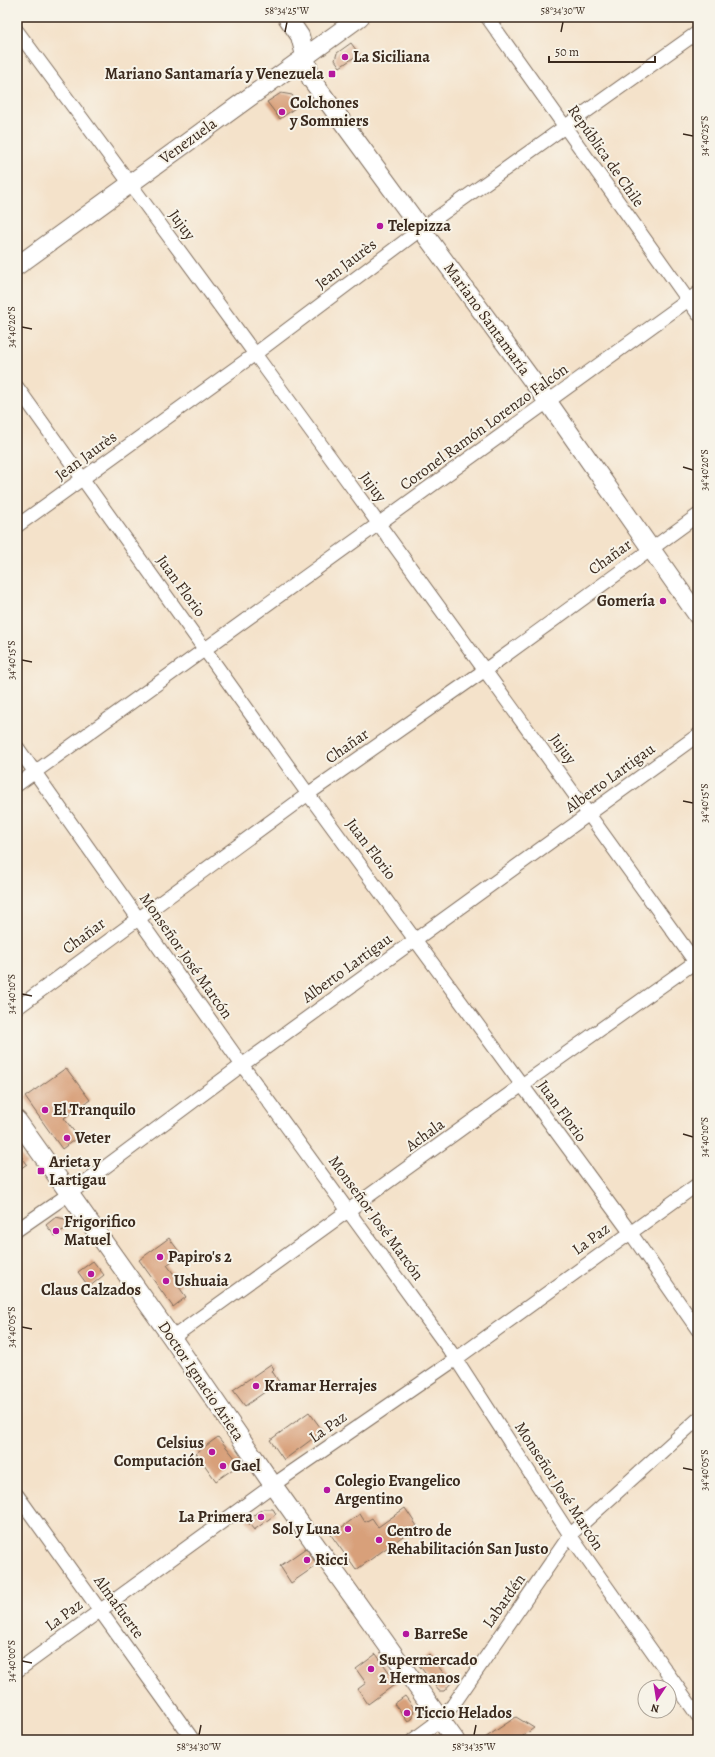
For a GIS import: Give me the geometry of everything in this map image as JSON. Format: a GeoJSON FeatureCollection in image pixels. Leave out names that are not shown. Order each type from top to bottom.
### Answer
{"type":"FeatureCollection","features":[{"type":"Feature","properties":{"kind":"street","name":"Mariano Santamaría"},"geometry":{"type":"LineString","coordinates":[[287,17],[300,36],[310,79],[548,402],[698,616]]}},
{"type":"Feature","properties":{"kind":"street","name":"Venezuela"},"geometry":{"type":"LineString","coordinates":[[17,266],[360,17]]}},
{"type":"Feature","properties":{"kind":"street","name":"República de Chile"},"geometry":{"type":"LineString","coordinates":[[487,17],[565,126],[693,296],[698,314]]}},
{"type":"Feature","properties":{"kind":"street","name":"Jujuy"},"geometry":{"type":"LineString","coordinates":[[17,31],[131,184],[697,963]]}},
{"type":"Feature","properties":{"kind":"street","name":"Jean Jaurès"},"geometry":{"type":"LineString","coordinates":[[17,526],[255,354],[421,229],[698,32]]}},
{"type":"Feature","properties":{"kind":"street","name":"Coronel Ramón Lorenzo Falcón"},"geometry":{"type":"LineString","coordinates":[[17,785],[693,296]]}},
{"type":"Feature","properties":{"kind":"street","name":"Juan Florio"},"geometry":{"type":"LineString","coordinates":[[17,387],[206,649],[308,794],[630,1232],[698,1330]]}},
{"type":"Feature","properties":{"kind":"street","name":"Chañar"},"geometry":{"type":"LineString","coordinates":[[17,1008],[308,794],[484,670],[698,515]]}},
{"type":"Feature","properties":{"kind":"street","name":"Alberto Lartigau"},"geometry":{"type":"LineString","coordinates":[[17,1230],[69,1194],[242,1065],[698,735]]}},
{"type":"Feature","properties":{"kind":"street","name":"Monseñor José Marcón"},"geometry":{"type":"LineString","coordinates":[[17,747],[242,1065],[456,1359],[570,1535],[698,1716]]}},
{"type":"Feature","properties":{"kind":"street","name":"Achala"},"geometry":{"type":"LineString","coordinates":[[172,1338],[522,1085],[697,963]]}},
{"type":"Feature","properties":{"kind":"street","name":"Doctor Ignacio Arieta"},"geometry":{"type":"LineString","coordinates":[[17,1120],[172,1338],[273,1486],[455,1740]]}},
{"type":"Feature","properties":{"kind":"street","name":"La Paz"},"geometry":{"type":"LineString","coordinates":[[17,1671],[273,1486],[456,1359],[698,1184]]}},
{"type":"Feature","properties":{"kind":"street","name":"Labardén"},"geometry":{"type":"LineString","coordinates":[[413,1740],[440,1720],[453,1705],[570,1535],[698,1419]]}},
{"type":"Feature","properties":{"kind":"street","name":"Almafuerte"},"geometry":{"type":"LineString","coordinates":[[17,1495],[193,1740]]}},
{"type":"Feature","properties":{"kind":"building","name":"La Siciliana"},"geometry":{"type":"Polygon","coordinates":[[[351,43],[359,54],[340,67],[335,60],[337,53],[351,43]]]}},
{"type":"Feature","properties":{"kind":"building","name":"Colchones y Sommiers"},"geometry":{"type":"Polygon","coordinates":[[[281,93],[292,95],[299,105],[280,119],[267,102],[281,93]]]}},
{"type":"Feature","properties":{"kind":"building"},"geometry":{"type":"Polygon","coordinates":[[[66,1068],[90,1100],[64,1118],[78,1137],[62,1149],[25,1097],[66,1068]]]}},
{"type":"Feature","properties":{"kind":"building"},"geometry":{"type":"Polygon","coordinates":[[[17,1151],[27,1164],[17,1171],[17,1151]]]}},
{"type":"Feature","properties":{"kind":"building","name":"Frigorifico Matuel"},"geometry":{"type":"Polygon","coordinates":[[[56,1217],[65,1219],[70,1225],[55,1236],[46,1225],[56,1217]]]}},
{"type":"Feature","properties":{"kind":"building"},"geometry":{"type":"Polygon","coordinates":[[[169,1238],[181,1254],[167,1265],[182,1285],[179,1287],[186,1297],[173,1307],[139,1260],[169,1238]]]}},
{"type":"Feature","properties":{"kind":"building","name":"Claus Calzados"},"geometry":{"type":"Polygon","coordinates":[[[93,1261],[104,1275],[89,1287],[78,1272],[93,1261]]]}},
{"type":"Feature","properties":{"kind":"building","name":"Kramar Herrajes"},"geometry":{"type":"Polygon","coordinates":[[[271,1364],[274,1369],[272,1371],[279,1382],[245,1406],[233,1390],[271,1364]]]}},
{"type":"Feature","properties":{"kind":"building"},"geometry":{"type":"Polygon","coordinates":[[[309,1412],[323,1431],[284,1460],[270,1440],[309,1412]]]}},
{"type":"Feature","properties":{"kind":"building"},"geometry":{"type":"Polygon","coordinates":[[[218,1437],[240,1464],[216,1481],[196,1453],[218,1437]]]}},
{"type":"Feature","properties":{"kind":"building","name":"Centro de Rehabilitación San Justo"},"geometry":{"type":"Polygon","coordinates":[[[405,1508],[417,1526],[356,1570],[331,1535],[360,1514],[365,1522],[372,1518],[378,1527],[405,1508]]]}},
{"type":"Feature","properties":{"kind":"building","name":"La Primera"},"geometry":{"type":"Polygon","coordinates":[[[263,1509],[273,1509],[276,1514],[254,1530],[246,1520],[263,1509]]]}},
{"type":"Feature","properties":{"kind":"building"},"geometry":{"type":"Polygon","coordinates":[[[306,1548],[317,1565],[291,1583],[280,1566],[306,1548]]]}},
{"type":"Feature","properties":{"kind":"building"},"geometry":{"type":"Polygon","coordinates":[[[376,1654],[397,1683],[368,1704],[358,1689],[366,1683],[356,1669],[376,1654]]]}},
{"type":"Feature","properties":{"kind":"building"},"geometry":{"type":"Polygon","coordinates":[[[429,1654],[451,1683],[444,1691],[439,1691],[418,1664],[429,1654]]]}},
{"type":"Feature","properties":{"kind":"building","name":"Ticcio Helados"},"geometry":{"type":"Polygon","coordinates":[[[405,1696],[414,1708],[413,1718],[408,1722],[394,1704],[405,1696]]]}},
{"type":"Feature","properties":{"kind":"building"},"geometry":{"type":"Polygon","coordinates":[[[516,1717],[534,1728],[523,1736],[525,1740],[482,1740],[516,1717]]]}},
{"type":"Feature","properties":{"kind":"place","name":"La Siciliana"},"geometry":{"type":"Point","coordinates":[345,57]}},
{"type":"Feature","properties":{"kind":"place","name":"Mariano Santamaría y Venezuela"},"geometry":{"type":"Point","coordinates":[332,74]}},
{"type":"Feature","properties":{"kind":"place","name":"Colchones y Sommiers"},"geometry":{"type":"Point","coordinates":[282,112]}},
{"type":"Feature","properties":{"kind":"place","name":"Telepizza"},"geometry":{"type":"Point","coordinates":[380,226]}},
{"type":"Feature","properties":{"kind":"place","name":"Gomería"},"geometry":{"type":"Point","coordinates":[663,601]}},
{"type":"Feature","properties":{"kind":"place","name":"El Tranquilo"},"geometry":{"type":"Point","coordinates":[45,1110]}},
{"type":"Feature","properties":{"kind":"place","name":"Veter"},"geometry":{"type":"Point","coordinates":[67,1138]}},
{"type":"Feature","properties":{"kind":"place","name":"Arieta y Lartigau"},"geometry":{"type":"Point","coordinates":[41,1171]}},
{"type":"Feature","properties":{"kind":"place","name":"Frigorifico Matuel"},"geometry":{"type":"Point","coordinates":[56,1231]}},
{"type":"Feature","properties":{"kind":"place","name":"Papiro's 2"},"geometry":{"type":"Point","coordinates":[160,1257]}},
{"type":"Feature","properties":{"kind":"place","name":"Claus Calzados"},"geometry":{"type":"Point","coordinates":[91,1274]}},
{"type":"Feature","properties":{"kind":"place","name":"Ushuaia"},"geometry":{"type":"Point","coordinates":[166,1281]}},
{"type":"Feature","properties":{"kind":"place","name":"Kramar Herrajes"},"geometry":{"type":"Point","coordinates":[256,1386]}},
{"type":"Feature","properties":{"kind":"place","name":"Celsius Computación"},"geometry":{"type":"Point","coordinates":[212,1452]}},
{"type":"Feature","properties":{"kind":"place","name":"Gael"},"geometry":{"type":"Point","coordinates":[223,1466]}},
{"type":"Feature","properties":{"kind":"place","name":"Colegio Evangelico Argentino"},"geometry":{"type":"Point","coordinates":[327,1490]}},
{"type":"Feature","properties":{"kind":"place","name":"La Primera"},"geometry":{"type":"Point","coordinates":[261,1517]}},
{"type":"Feature","properties":{"kind":"place","name":"Sol y Luna"},"geometry":{"type":"Point","coordinates":[348,1529]}},
{"type":"Feature","properties":{"kind":"place","name":"Centro de Rehabilitación San Justo"},"geometry":{"type":"Point","coordinates":[379,1540]}},
{"type":"Feature","properties":{"kind":"place","name":"Ricci"},"geometry":{"type":"Point","coordinates":[307,1560]}},
{"type":"Feature","properties":{"kind":"place","name":"BarreSe"},"geometry":{"type":"Point","coordinates":[406,1634]}},
{"type":"Feature","properties":{"kind":"place","name":"Supermercado 2 Hermanos"},"geometry":{"type":"Point","coordinates":[371,1669]}},
{"type":"Feature","properties":{"kind":"place","name":"Ticcio Helados"},"geometry":{"type":"Point","coordinates":[407,1713]}}]}
